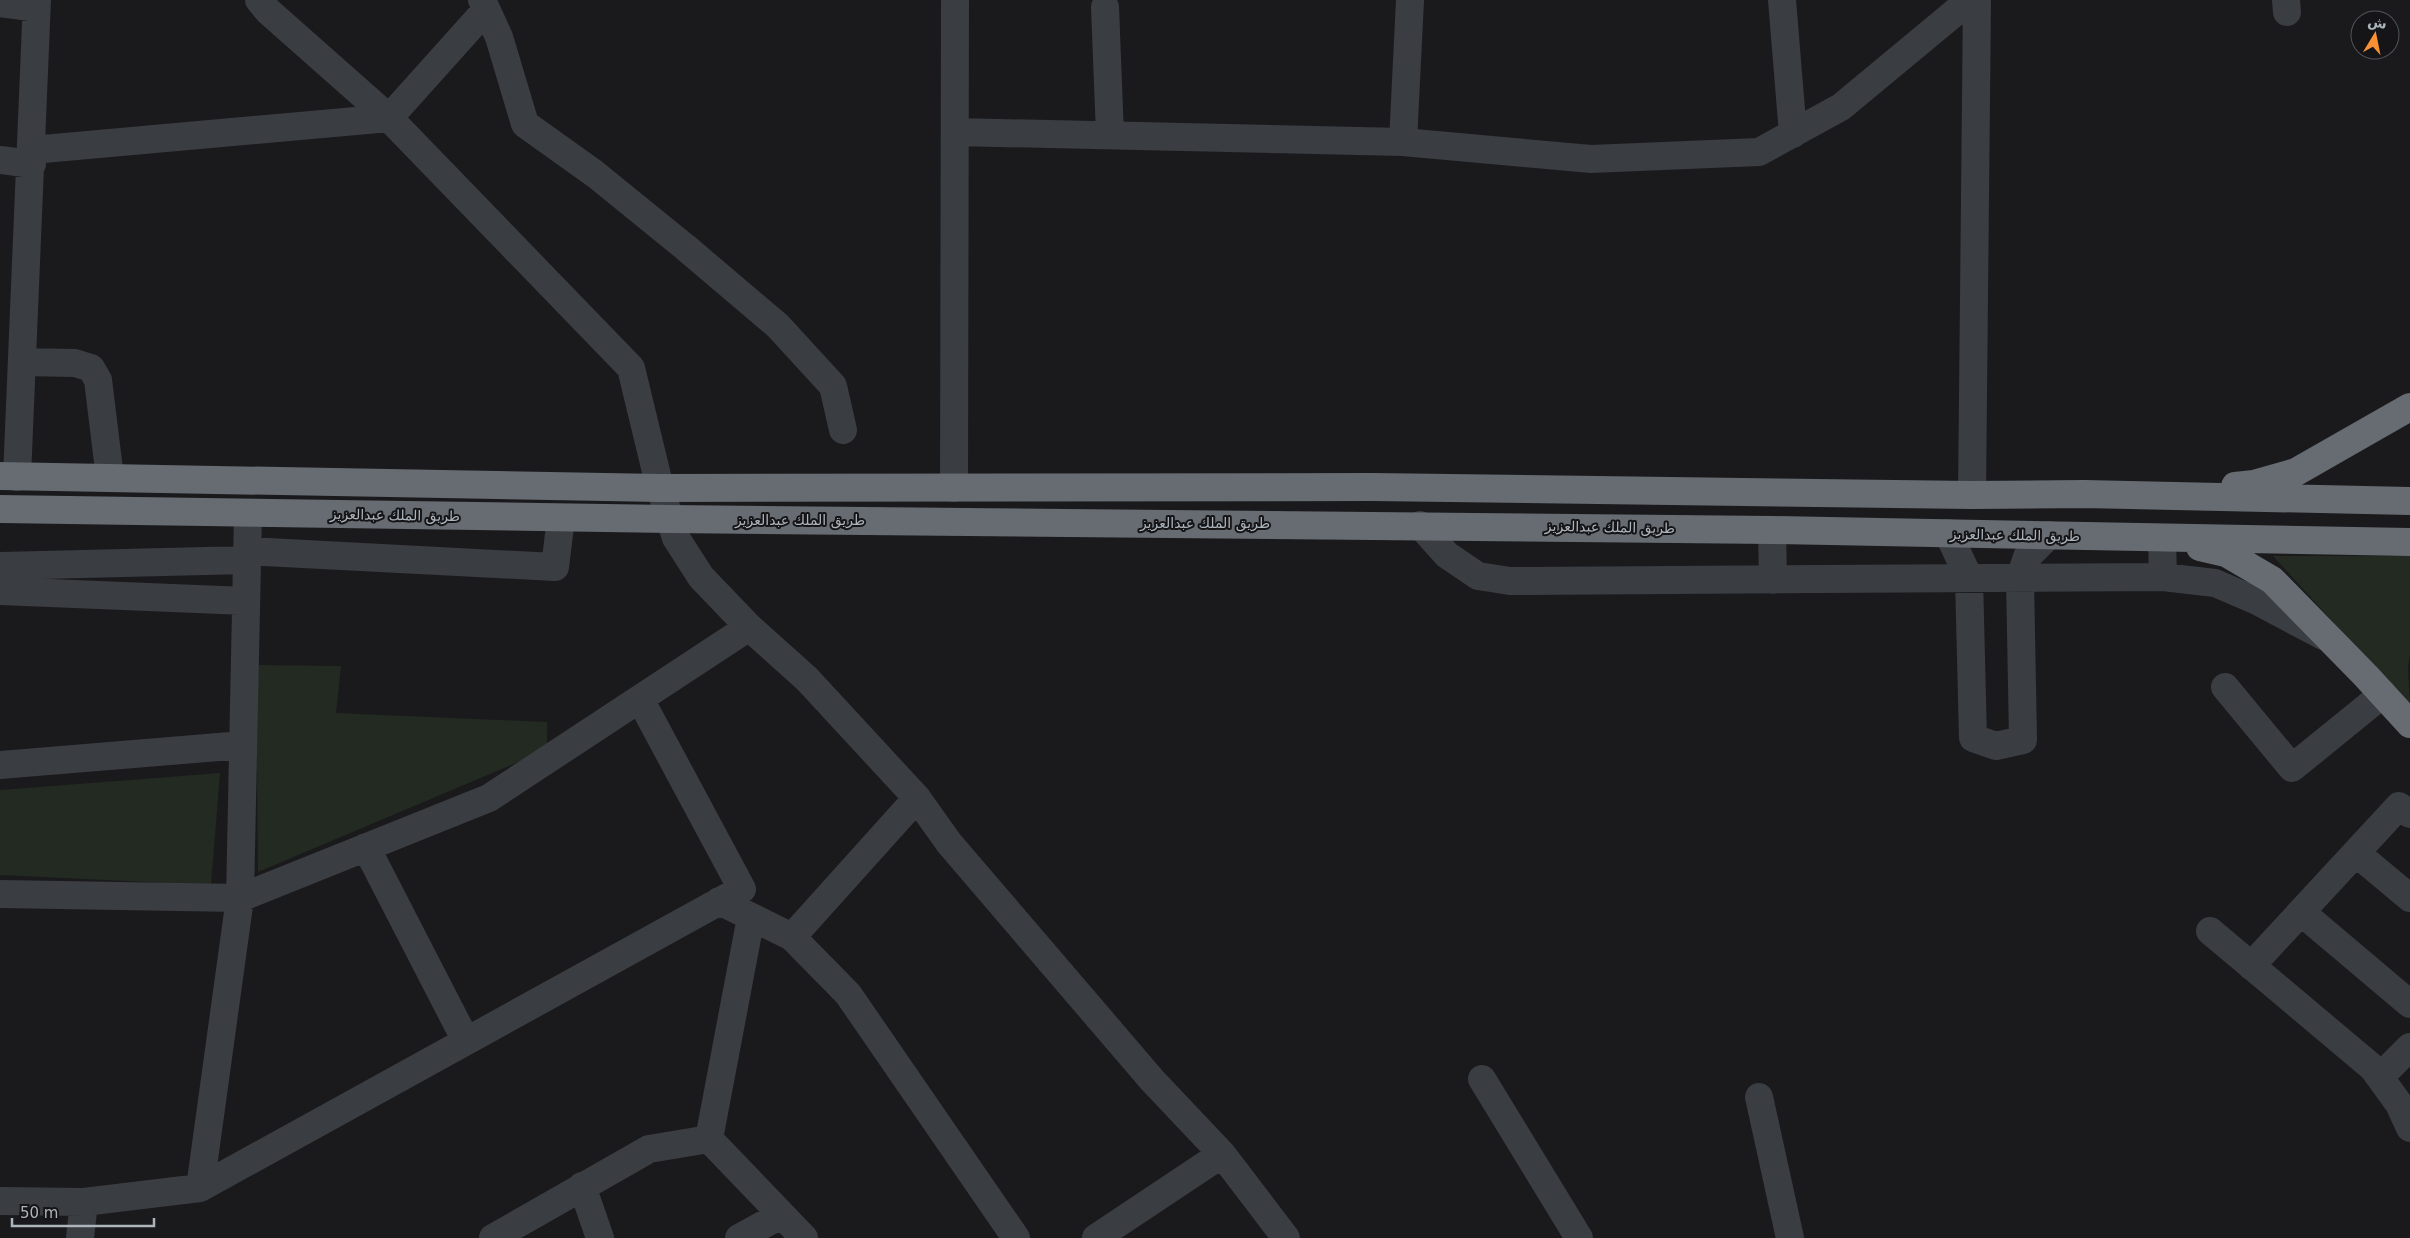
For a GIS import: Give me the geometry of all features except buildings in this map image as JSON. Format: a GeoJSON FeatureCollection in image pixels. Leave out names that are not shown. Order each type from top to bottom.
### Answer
{"type":"FeatureCollection","features":[{"type":"Feature","properties":{"kind":"highway"},"geometry":{"type":"LineString","coordinates":[[2157,495],[2254,484],[2296,472],[2410,407]]}},
{"type":"Feature","properties":{"kind":"highway"},"geometry":{"type":"LineString","coordinates":[[9,477],[660,488],[1372,487],[1972,495],[2084,494],[2410,501]]}},
{"type":"Feature","properties":{"kind":"highway","name":"طريق الملك عبدالعزيز"},"geometry":{"type":"LineString","coordinates":[[0,509],[561,518],[1420,525],[2410,542]]}},
{"type":"Feature","properties":{"kind":"highway"},"geometry":{"type":"LineString","coordinates":[[2162,538],[2226,554],[2272,580],[2410,724]]}},
{"type":"Feature","properties":{"kind":"street"},"geometry":{"type":"LineString","coordinates":[[954,488],[955,0]]}},
{"type":"Feature","properties":{"kind":"street"},"geometry":{"type":"LineString","coordinates":[[1403,142],[1410,0]]}},
{"type":"Feature","properties":{"kind":"street"},"geometry":{"type":"LineString","coordinates":[[1782,0],[1793,134]]}},
{"type":"Feature","properties":{"kind":"street"},"geometry":{"type":"LineString","coordinates":[[955,132],[1403,142],[1591,159],[1759,152],[1842,106],[1970,0]]}},
{"type":"Feature","properties":{"kind":"street"},"geometry":{"type":"LineString","coordinates":[[1972,495],[1977,0]]}},
{"type":"Feature","properties":{"kind":"street"},"geometry":{"type":"LineString","coordinates":[[0,3],[37,4],[22,362],[9,477]]}},
{"type":"Feature","properties":{"kind":"street"},"geometry":{"type":"LineString","coordinates":[[268,4],[389,118],[631,368],[660,488],[676,538],[701,577],[749,627],[807,679],[917,798],[949,843],[1139,1066],[1222,1154],[1286,1238]]}},
{"type":"Feature","properties":{"kind":"street"},"geometry":{"type":"LineString","coordinates":[[0,160],[389,118],[484,6],[499,37],[526,124],[595,174],[685,246],[778,326],[833,386],[843,430]]}},
{"type":"Feature","properties":{"kind":"street"},"geometry":{"type":"LineString","coordinates":[[1105,7],[1110,135]]}},
{"type":"Feature","properties":{"kind":"street"},"geometry":{"type":"LineString","coordinates":[[22,362],[75,363],[91,368],[98,380],[110,478]]}},
{"type":"Feature","properties":{"kind":"street"},"geometry":{"type":"LineString","coordinates":[[200,1188],[240,898],[248,513]]}},
{"type":"Feature","properties":{"kind":"street"},"geometry":{"type":"LineString","coordinates":[[0,566],[247,556],[555,567],[561,518]]}},
{"type":"Feature","properties":{"kind":"street"},"geometry":{"type":"LineString","coordinates":[[1420,525],[1447,555],[1478,576],[1510,581],[2163,577],[2215,583],[2257,601],[2332,641]]}},
{"type":"Feature","properties":{"kind":"street"},"geometry":{"type":"LineString","coordinates":[[1772,530],[1773,580]]}},
{"type":"Feature","properties":{"kind":"street"},"geometry":{"type":"LineString","coordinates":[[1948,533],[1969,578],[1973,738],[1996,746],[2023,740],[2020,578],[2027,557],[2049,536]]}},
{"type":"Feature","properties":{"kind":"street"},"geometry":{"type":"LineString","coordinates":[[2162,538],[2163,577]]}},
{"type":"Feature","properties":{"kind":"street"},"geometry":{"type":"LineString","coordinates":[[0,591],[246,601]]}},
{"type":"Feature","properties":{"kind":"street"},"geometry":{"type":"LineString","coordinates":[[0,894],[240,898],[489,798],[749,627]]}},
{"type":"Feature","properties":{"kind":"street"},"geometry":{"type":"LineString","coordinates":[[2225,687],[2292,768],[2383,694]]}},
{"type":"Feature","properties":{"kind":"street"},"geometry":{"type":"LineString","coordinates":[[0,1201],[84,1202],[200,1188],[742,889],[640,699]]}},
{"type":"Feature","properties":{"kind":"street"},"geometry":{"type":"LineString","coordinates":[[0,766],[243,745]]}},
{"type":"Feature","properties":{"kind":"street"},"geometry":{"type":"LineString","coordinates":[[792,937],[917,798]]}},
{"type":"Feature","properties":{"kind":"street"},"geometry":{"type":"LineString","coordinates":[[2251,966],[2399,806],[2410,814]]}},
{"type":"Feature","properties":{"kind":"street"},"geometry":{"type":"LineString","coordinates":[[366,847],[466,1041]]}},
{"type":"Feature","properties":{"kind":"street"},"geometry":{"type":"LineString","coordinates":[[2356,853],[2410,898]]}},
{"type":"Feature","properties":{"kind":"street"},"geometry":{"type":"LineString","coordinates":[[719,901],[792,937],[848,994],[1016,1238]]}},
{"type":"Feature","properties":{"kind":"street"},"geometry":{"type":"LineString","coordinates":[[2301,912],[2410,1004]]}},
{"type":"Feature","properties":{"kind":"street"},"geometry":{"type":"LineString","coordinates":[[709,1139],[751,916]]}},
{"type":"Feature","properties":{"kind":"street"},"geometry":{"type":"LineString","coordinates":[[2210,932],[2373,1068],[2399,1104],[2410,1128]]}},
{"type":"Feature","properties":{"kind":"street"},"geometry":{"type":"LineString","coordinates":[[2380,1077],[2410,1047]]}},
{"type":"Feature","properties":{"kind":"street"},"geometry":{"type":"LineString","coordinates":[[1482,1079],[1579,1238]]}},
{"type":"Feature","properties":{"kind":"street"},"geometry":{"type":"LineString","coordinates":[[1759,1097],[1790,1238]]}},
{"type":"Feature","properties":{"kind":"street"},"geometry":{"type":"LineString","coordinates":[[494,1238],[649,1149],[709,1139]]}},
{"type":"Feature","properties":{"kind":"street"},"geometry":{"type":"LineString","coordinates":[[709,1139],[804,1238]]}},
{"type":"Feature","properties":{"kind":"street"},"geometry":{"type":"LineString","coordinates":[[1096,1238],[1222,1154]]}},
{"type":"Feature","properties":{"kind":"street"},"geometry":{"type":"LineString","coordinates":[[582,1186],[600,1238]]}},
{"type":"Feature","properties":{"kind":"street"},"geometry":{"type":"LineString","coordinates":[[80,1238],[84,1202]]}},
{"type":"Feature","properties":{"kind":"street"},"geometry":{"type":"LineString","coordinates":[[739,1238],[781,1215]]}},
{"type":"Feature","properties":{"kind":"shaded area"},"geometry":{"type":"Polygon","coordinates":[[[2273,556],[2410,556],[2410,653],[2408,668],[2410,707],[2273,556]]]}},
{"type":"Feature","properties":{"kind":"shaded area"},"geometry":{"type":"Polygon","coordinates":[[[256,665],[341,666],[336,713],[547,722],[547,750],[258,872],[256,665]]]}},
{"type":"Feature","properties":{"kind":"shaded area"},"geometry":{"type":"Polygon","coordinates":[[[220,773],[211,885],[0,875],[0,790],[220,773]]]}}]}
